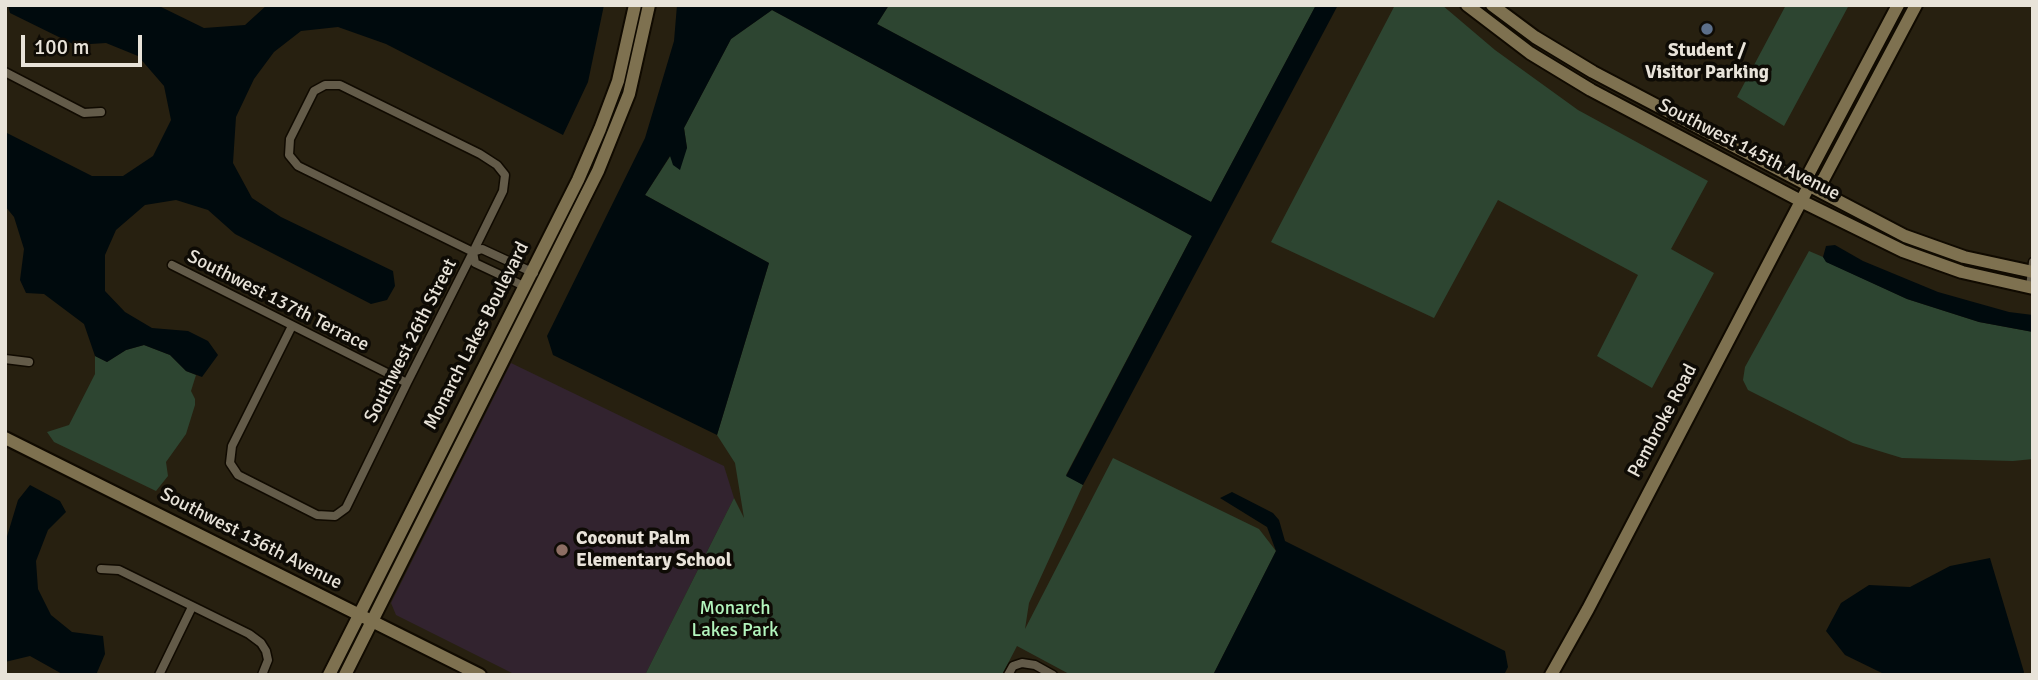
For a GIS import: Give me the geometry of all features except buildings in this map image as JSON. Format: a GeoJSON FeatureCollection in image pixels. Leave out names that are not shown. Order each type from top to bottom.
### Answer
{"type":"FeatureCollection","features":[{"type":"Feature","properties":{"kind":"street","name":"Monarch Lakes Boulevard"},"geometry":{"type":"LineString","coordinates":[[329,675],[578,180],[618,81],[635,5]]}},
{"type":"Feature","properties":{"kind":"street","name":"Monarch Lakes Boulevard"},"geometry":{"type":"LineString","coordinates":[[345,675],[614,134],[629,94],[649,5]]}},
{"type":"Feature","properties":{"kind":"street","name":"Southwest 145th Avenue"},"geometry":{"type":"LineString","coordinates":[[1467,5],[1530,53],[1591,90],[1801,201],[1903,251],[1962,272],[2032,288]]}},
{"type":"Feature","properties":{"kind":"street","name":"Southwest 145th Avenue"},"geometry":{"type":"LineString","coordinates":[[1492,5],[1593,72],[1905,236],[1965,257],[2032,272]]}},
{"type":"Feature","properties":{"kind":"street","name":"Pembroke Road"},"geometry":{"type":"LineString","coordinates":[[1551,675],[1809,186],[1809,173],[1898,5]]}},
{"type":"Feature","properties":{"kind":"street","name":"Pembroke Road"},"geometry":{"type":"LineString","coordinates":[[1809,186],[1823,180],[1916,5]]}},
{"type":"Feature","properties":{"kind":"street"},"geometry":{"type":"LineString","coordinates":[[5,72],[84,113],[101,112]]}},
{"type":"Feature","properties":{"kind":"street","name":"Southwest 26th Street"},"geometry":{"type":"LineString","coordinates":[[292,326],[232,446],[230,463],[237,475],[317,515],[335,516],[346,508],[407,383],[473,252],[503,191],[505,175],[497,165],[480,154],[340,85],[325,85],[314,91],[290,139],[289,155],[298,166],[473,252]]}},
{"type":"Feature","properties":{"kind":"street"},"geometry":{"type":"LineString","coordinates":[[583,201],[586,182],[614,116],[607,110]]}},
{"type":"Feature","properties":{"kind":"street"},"geometry":{"type":"LineString","coordinates":[[537,293],[475,263],[473,252],[482,249],[544,278]]}},
{"type":"Feature","properties":{"kind":"street"},"geometry":{"type":"LineString","coordinates":[[485,268],[493,254]]}},
{"type":"Feature","properties":{"kind":"street"},"geometry":{"type":"LineString","coordinates":[[2032,288],[2033,262]]}},
{"type":"Feature","properties":{"kind":"street","name":"Southwest 137th Terrace"},"geometry":{"type":"LineString","coordinates":[[172,265],[407,383]]}},
{"type":"Feature","properties":{"kind":"street"},"geometry":{"type":"LineString","coordinates":[[5,359],[29,362]]}},
{"type":"Feature","properties":{"kind":"street","name":"Southwest 136th Avenue"},"geometry":{"type":"LineString","coordinates":[[5,438],[480,675]]}},
{"type":"Feature","properties":{"kind":"street"},"geometry":{"type":"LineString","coordinates":[[101,569],[119,570],[249,634],[261,643],[266,651],[268,660],[262,675]]}},
{"type":"Feature","properties":{"kind":"street"},"geometry":{"type":"LineString","coordinates":[[159,675],[192,607]]}},
{"type":"Feature","properties":{"kind":"street"},"geometry":{"type":"LineString","coordinates":[[1008,675],[1013,666],[1022,663],[1035,665],[1053,675]]}},
{"type":"Feature","properties":{"kind":"shaded area"},"geometry":{"type":"Polygon","coordinates":[[[8,5],[157,5],[204,28],[245,25],[267,5],[604,5],[588,82],[563,135],[386,44],[338,27],[301,31],[274,52],[254,79],[236,117],[233,163],[252,198],[281,217],[393,271],[395,286],[387,300],[371,304],[235,234],[208,210],[176,200],[145,205],[116,230],[105,255],[105,291],[125,312],[152,328],[188,331],[208,341],[218,355],[202,377],[186,371],[170,355],[144,345],[126,350],[107,362],[95,356],[84,324],[44,294],[26,293],[20,280],[24,249],[14,217],[5,206],[5,132],[92,176],[123,176],[153,156],[171,120],[164,86],[138,56],[106,43],[75,45],[10,13],[8,5]]]}},
{"type":"Feature","properties":{"kind":"shaded area"},"geometry":{"type":"Polygon","coordinates":[[[677,5],[889,5],[877,24],[1211,202],[1316,5],[1338,5],[1083,485],[1066,476],[1192,236],[772,10],[731,39],[684,128],[687,148],[680,170],[673,165],[670,156],[645,195],[769,263],[717,435],[553,355],[547,336],[645,138],[674,41],[677,5]]]}},
{"type":"Feature","properties":{"kind":"shaded area"},"geometry":{"type":"Polygon","coordinates":[[[1835,245],[1863,261],[1938,292],[2009,312],[2033,315],[2033,332],[1979,322],[1907,299],[1826,262],[1823,257],[1826,246],[1835,245]]]}},
{"type":"Feature","properties":{"kind":"shaded area","name":"Coconut Palm Elementary School"},"geometry":{"type":"Polygon","coordinates":[[[511,363],[724,466],[734,498],[645,675],[516,675],[396,615],[391,603],[511,363]]]}},
{"type":"Feature","properties":{"kind":"shaded area"},"geometry":{"type":"Polygon","coordinates":[[[30,485],[60,501],[66,512],[48,530],[36,561],[38,589],[51,615],[72,632],[103,636],[105,654],[96,675],[64,675],[30,656],[5,662],[5,543],[18,500],[30,485]]]}},
{"type":"Feature","properties":{"kind":"shaded area"},"geometry":{"type":"Polygon","coordinates":[[[1232,492],[1273,513],[1279,520],[1285,541],[1505,651],[1508,667],[1504,675],[1213,675],[1276,551],[1267,527],[1220,498],[1232,492]]]}},
{"type":"Feature","properties":{"kind":"shaded area"},"geometry":{"type":"Polygon","coordinates":[[[1990,558],[2023,675],[1886,675],[1845,655],[1826,631],[1841,603],[1869,585],[1910,587],[1950,566],[1990,558]]]}},
{"type":"Feature","properties":{"kind":"green space"},"geometry":{"type":"Polygon","coordinates":[[[889,5],[1316,5],[1211,202],[877,24],[889,5]]]}},
{"type":"Feature","properties":{"kind":"green space"},"geometry":{"type":"Polygon","coordinates":[[[1395,5],[1442,5],[1495,50],[1578,110],[1708,181],[1671,249],[1714,273],[1652,388],[1597,356],[1638,275],[1498,200],[1434,318],[1271,242],[1395,5]]]}},
{"type":"Feature","properties":{"kind":"green space"},"geometry":{"type":"Polygon","coordinates":[[[1786,5],[1849,5],[1784,126],[1737,97],[1786,5]]]}},
{"type":"Feature","properties":{"kind":"green space","name":"Monarch Lakes Park"},"geometry":{"type":"Polygon","coordinates":[[[772,10],[1192,236],[1066,475],[1083,485],[1029,603],[1025,629],[1113,458],[1259,529],[1276,551],[1213,675],[1071,675],[1017,646],[1002,675],[645,675],[734,498],[744,518],[735,463],[717,435],[769,263],[645,195],[671,155],[687,148],[684,128],[731,39],[772,10]]]}},
{"type":"Feature","properties":{"kind":"green space"},"geometry":{"type":"Polygon","coordinates":[[[1809,251],[1907,299],[1979,322],[2033,332],[2033,459],[2013,461],[1902,458],[1853,443],[1748,390],[1743,380],[1745,367],[1809,251]]]}},
{"type":"Feature","properties":{"kind":"green space"},"geometry":{"type":"Polygon","coordinates":[[[144,345],[170,355],[186,371],[196,375],[191,391],[195,405],[186,434],[166,462],[168,476],[156,491],[54,442],[47,432],[69,425],[95,374],[95,356],[107,362],[126,350],[144,345]]]}},
{"type":"Feature","properties":{"kind":"place","name":"Student / Visitor Parking"},"geometry":{"type":"Point","coordinates":[1707,29]}},
{"type":"Feature","properties":{"kind":"place","name":"Coconut Palm Elementary School"},"geometry":{"type":"Point","coordinates":[562,550]}}]}
